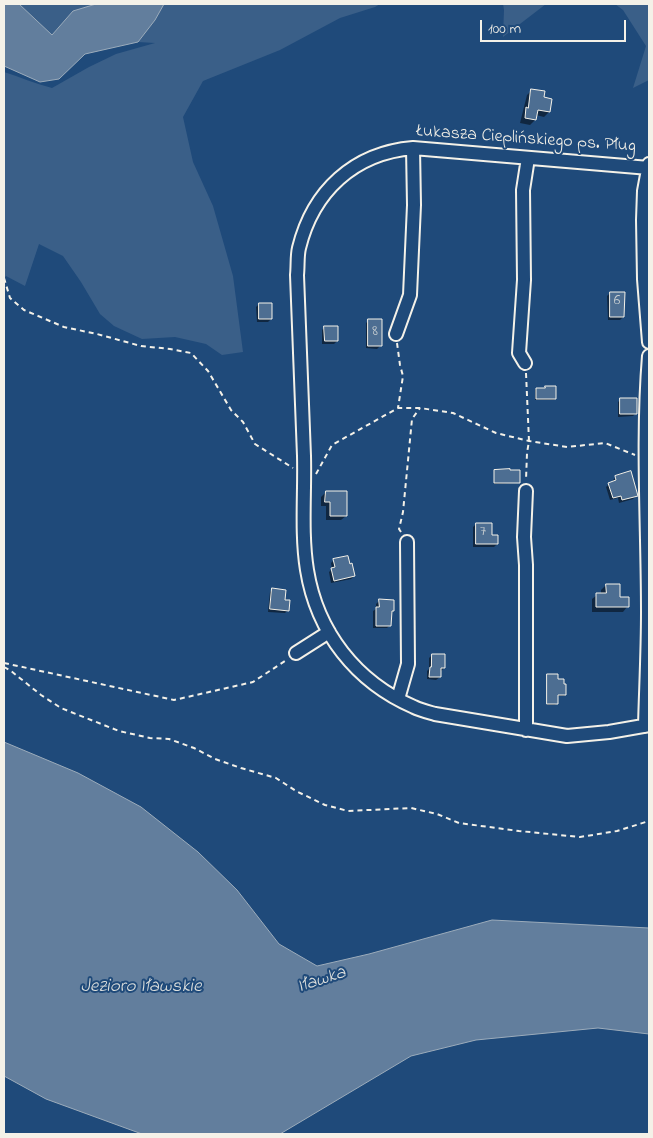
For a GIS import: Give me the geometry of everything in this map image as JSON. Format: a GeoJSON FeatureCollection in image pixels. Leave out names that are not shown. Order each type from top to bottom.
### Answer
{"type":"FeatureCollection","features":[{"type":"Feature","properties":{"kind":"street","name":"Łukasza Cieplińskiego ps. Pług"},"geometry":{"type":"LineString","coordinates":[[647,726],[567,736],[435,714],[415,708],[373,684],[338,647],[316,606],[307,570],[304,537],[304,459],[297,274],[299,250],[304,233],[311,213],[325,192],[348,171],[363,161],[383,153],[413,148],[649,167]]}},
{"type":"Feature","properties":{"kind":"street"},"geometry":{"type":"LineString","coordinates":[[396,334],[410,295],[414,205],[413,148]]}},
{"type":"Feature","properties":{"kind":"street"},"geometry":{"type":"LineString","coordinates":[[526,363],[520,353],[524,280],[523,190],[528,158]]}},
{"type":"Feature","properties":{"kind":"street"},"geometry":{"type":"LineString","coordinates":[[649,167],[644,191],[643,220],[644,279],[649,342]]}},
{"type":"Feature","properties":{"kind":"street"},"geometry":{"type":"LineString","coordinates":[[647,726],[646,390],[649,356]]}},
{"type":"Feature","properties":{"kind":"street"},"geometry":{"type":"LineString","coordinates":[[526,491],[524,537],[526,565],[526,730]]}},
{"type":"Feature","properties":{"kind":"street"},"geometry":{"type":"LineString","coordinates":[[398,699],[408,664],[407,542]]}},
{"type":"Feature","properties":{"kind":"street"},"geometry":{"type":"LineString","coordinates":[[296,654],[329,632]]}},
{"type":"Feature","properties":{"kind":"path"},"geometry":{"type":"LineString","coordinates":[[4,278],[10,298],[24,310],[64,328],[97,334],[141,346],[191,353],[208,371],[231,410],[243,422],[255,444],[304,475],[316,474],[332,445],[398,408],[420,408],[453,413],[496,432],[529,441],[568,447],[605,443],[646,460]]}},
{"type":"Feature","properties":{"kind":"path"},"geometry":{"type":"LineString","coordinates":[[396,334],[403,376],[398,408]]}},
{"type":"Feature","properties":{"kind":"path"},"geometry":{"type":"LineString","coordinates":[[526,363],[529,441],[526,491]]}},
{"type":"Feature","properties":{"kind":"path"},"geometry":{"type":"LineString","coordinates":[[407,542],[399,529],[403,512],[412,419],[420,408]]}},
{"type":"Feature","properties":{"kind":"path"},"geometry":{"type":"LineString","coordinates":[[4,662],[174,700],[253,682],[296,654]]}},
{"type":"Feature","properties":{"kind":"path"},"geometry":{"type":"LineString","coordinates":[[4,667],[61,708],[119,731],[150,738],[170,739],[194,748],[215,759],[276,778],[296,791],[325,805],[348,812],[411,808],[437,814],[459,822],[519,831],[580,837],[617,831],[649,821]]}},
{"type":"Feature","properties":{"kind":"shaded area"},"geometry":{"type":"Polygon","coordinates":[[[19,4],[96,4],[73,11],[52,35],[19,4]]]}},
{"type":"Feature","properties":{"kind":"shaded area"},"geometry":{"type":"Polygon","coordinates":[[[163,4],[380,4],[340,18],[280,50],[203,81],[183,117],[193,162],[213,206],[233,276],[243,352],[222,355],[206,344],[175,337],[142,339],[114,326],[100,314],[63,256],[39,244],[25,286],[6,276],[4,279],[4,72],[52,88],[116,54],[155,43],[138,42],[163,4]]]}},
{"type":"Feature","properties":{"kind":"shaded area"},"geometry":{"type":"Polygon","coordinates":[[[503,4],[546,4],[503,37],[503,4]]]}},
{"type":"Feature","properties":{"kind":"shaded area"},"geometry":{"type":"Polygon","coordinates":[[[615,4],[649,4],[649,80],[633,88],[646,46],[623,10],[615,4]]]}},
{"type":"Feature","properties":{"kind":"water"},"geometry":{"type":"Polygon","coordinates":[[[4,4],[19,4],[52,35],[73,11],[96,4],[164,4],[155,20],[138,42],[85,54],[59,79],[40,82],[4,66],[4,4]]]}},
{"type":"Feature","properties":{"kind":"water","name":"Jezioro Iławskie"},"geometry":{"type":"Polygon","coordinates":[[[4,742],[78,773],[141,807],[198,852],[237,890],[279,944],[317,966],[369,954],[492,920],[649,928],[649,1034],[598,1028],[476,1040],[411,1056],[280,1134],[142,1134],[46,1099],[4,1076],[4,742]]]}},
{"type":"Feature","properties":{"kind":"building"},"geometry":{"type":"Polygon","coordinates":[[[531,89],[545,91],[544,97],[552,99],[550,112],[538,110],[536,120],[525,118],[531,89]]]}},
{"type":"Feature","properties":{"kind":"building"},"geometry":{"type":"Polygon","coordinates":[[[610,292],[625,292],[624,317],[610,317],[610,292]]]}},
{"type":"Feature","properties":{"kind":"building"},"geometry":{"type":"Polygon","coordinates":[[[259,303],[272,303],[272,319],[259,319],[259,303]]]}},
{"type":"Feature","properties":{"kind":"building"},"geometry":{"type":"Polygon","coordinates":[[[368,319],[382,319],[382,346],[368,346],[368,319]]]}},
{"type":"Feature","properties":{"kind":"building"},"geometry":{"type":"Polygon","coordinates":[[[324,326],[338,326],[338,341],[325,341],[324,326]]]}},
{"type":"Feature","properties":{"kind":"building"},"geometry":{"type":"Polygon","coordinates":[[[545,386],[556,386],[556,399],[536,399],[536,388],[545,388],[545,386]]]}},
{"type":"Feature","properties":{"kind":"building"},"geometry":{"type":"Polygon","coordinates":[[[620,398],[637,398],[637,414],[620,414],[620,398]]]}},
{"type":"Feature","properties":{"kind":"building"},"geometry":{"type":"Polygon","coordinates":[[[494,470],[520,470],[520,483],[494,483],[494,470]]]}},
{"type":"Feature","properties":{"kind":"building"},"geometry":{"type":"Polygon","coordinates":[[[631,471],[638,496],[622,500],[621,496],[613,498],[608,483],[616,480],[615,476],[631,471]]]}},
{"type":"Feature","properties":{"kind":"building"},"geometry":{"type":"Polygon","coordinates":[[[326,491],[347,491],[347,516],[330,516],[330,502],[325,502],[326,491]]]}},
{"type":"Feature","properties":{"kind":"building"},"geometry":{"type":"Polygon","coordinates":[[[476,523],[492,523],[492,535],[498,535],[498,544],[476,544],[476,523]]]}},
{"type":"Feature","properties":{"kind":"building"},"geometry":{"type":"Polygon","coordinates":[[[348,556],[355,576],[334,581],[331,568],[335,567],[333,559],[348,556]]]}},
{"type":"Feature","properties":{"kind":"building"},"geometry":{"type":"Polygon","coordinates":[[[606,584],[620,584],[620,597],[629,597],[629,607],[596,607],[596,593],[606,593],[606,584]]]}},
{"type":"Feature","properties":{"kind":"building"},"geometry":{"type":"Polygon","coordinates":[[[272,588],[286,590],[285,600],[290,600],[289,611],[270,609],[272,588]]]}},
{"type":"Feature","properties":{"kind":"building"},"geometry":{"type":"Polygon","coordinates":[[[379,599],[394,600],[391,626],[376,626],[376,607],[379,607],[379,599]]]}},
{"type":"Feature","properties":{"kind":"building"},"geometry":{"type":"Polygon","coordinates":[[[432,654],[445,654],[445,668],[441,668],[441,677],[429,677],[432,654]]]}},
{"type":"Feature","properties":{"kind":"building"},"geometry":{"type":"Polygon","coordinates":[[[547,674],[558,674],[558,679],[564,679],[564,684],[566,684],[566,695],[558,695],[558,704],[547,704],[547,674]]]}},
{"type":"Feature","properties":{"kind":"water label","name":"Iławka"},"geometry":{"type":"Point","coordinates":[322,981]}}]}
